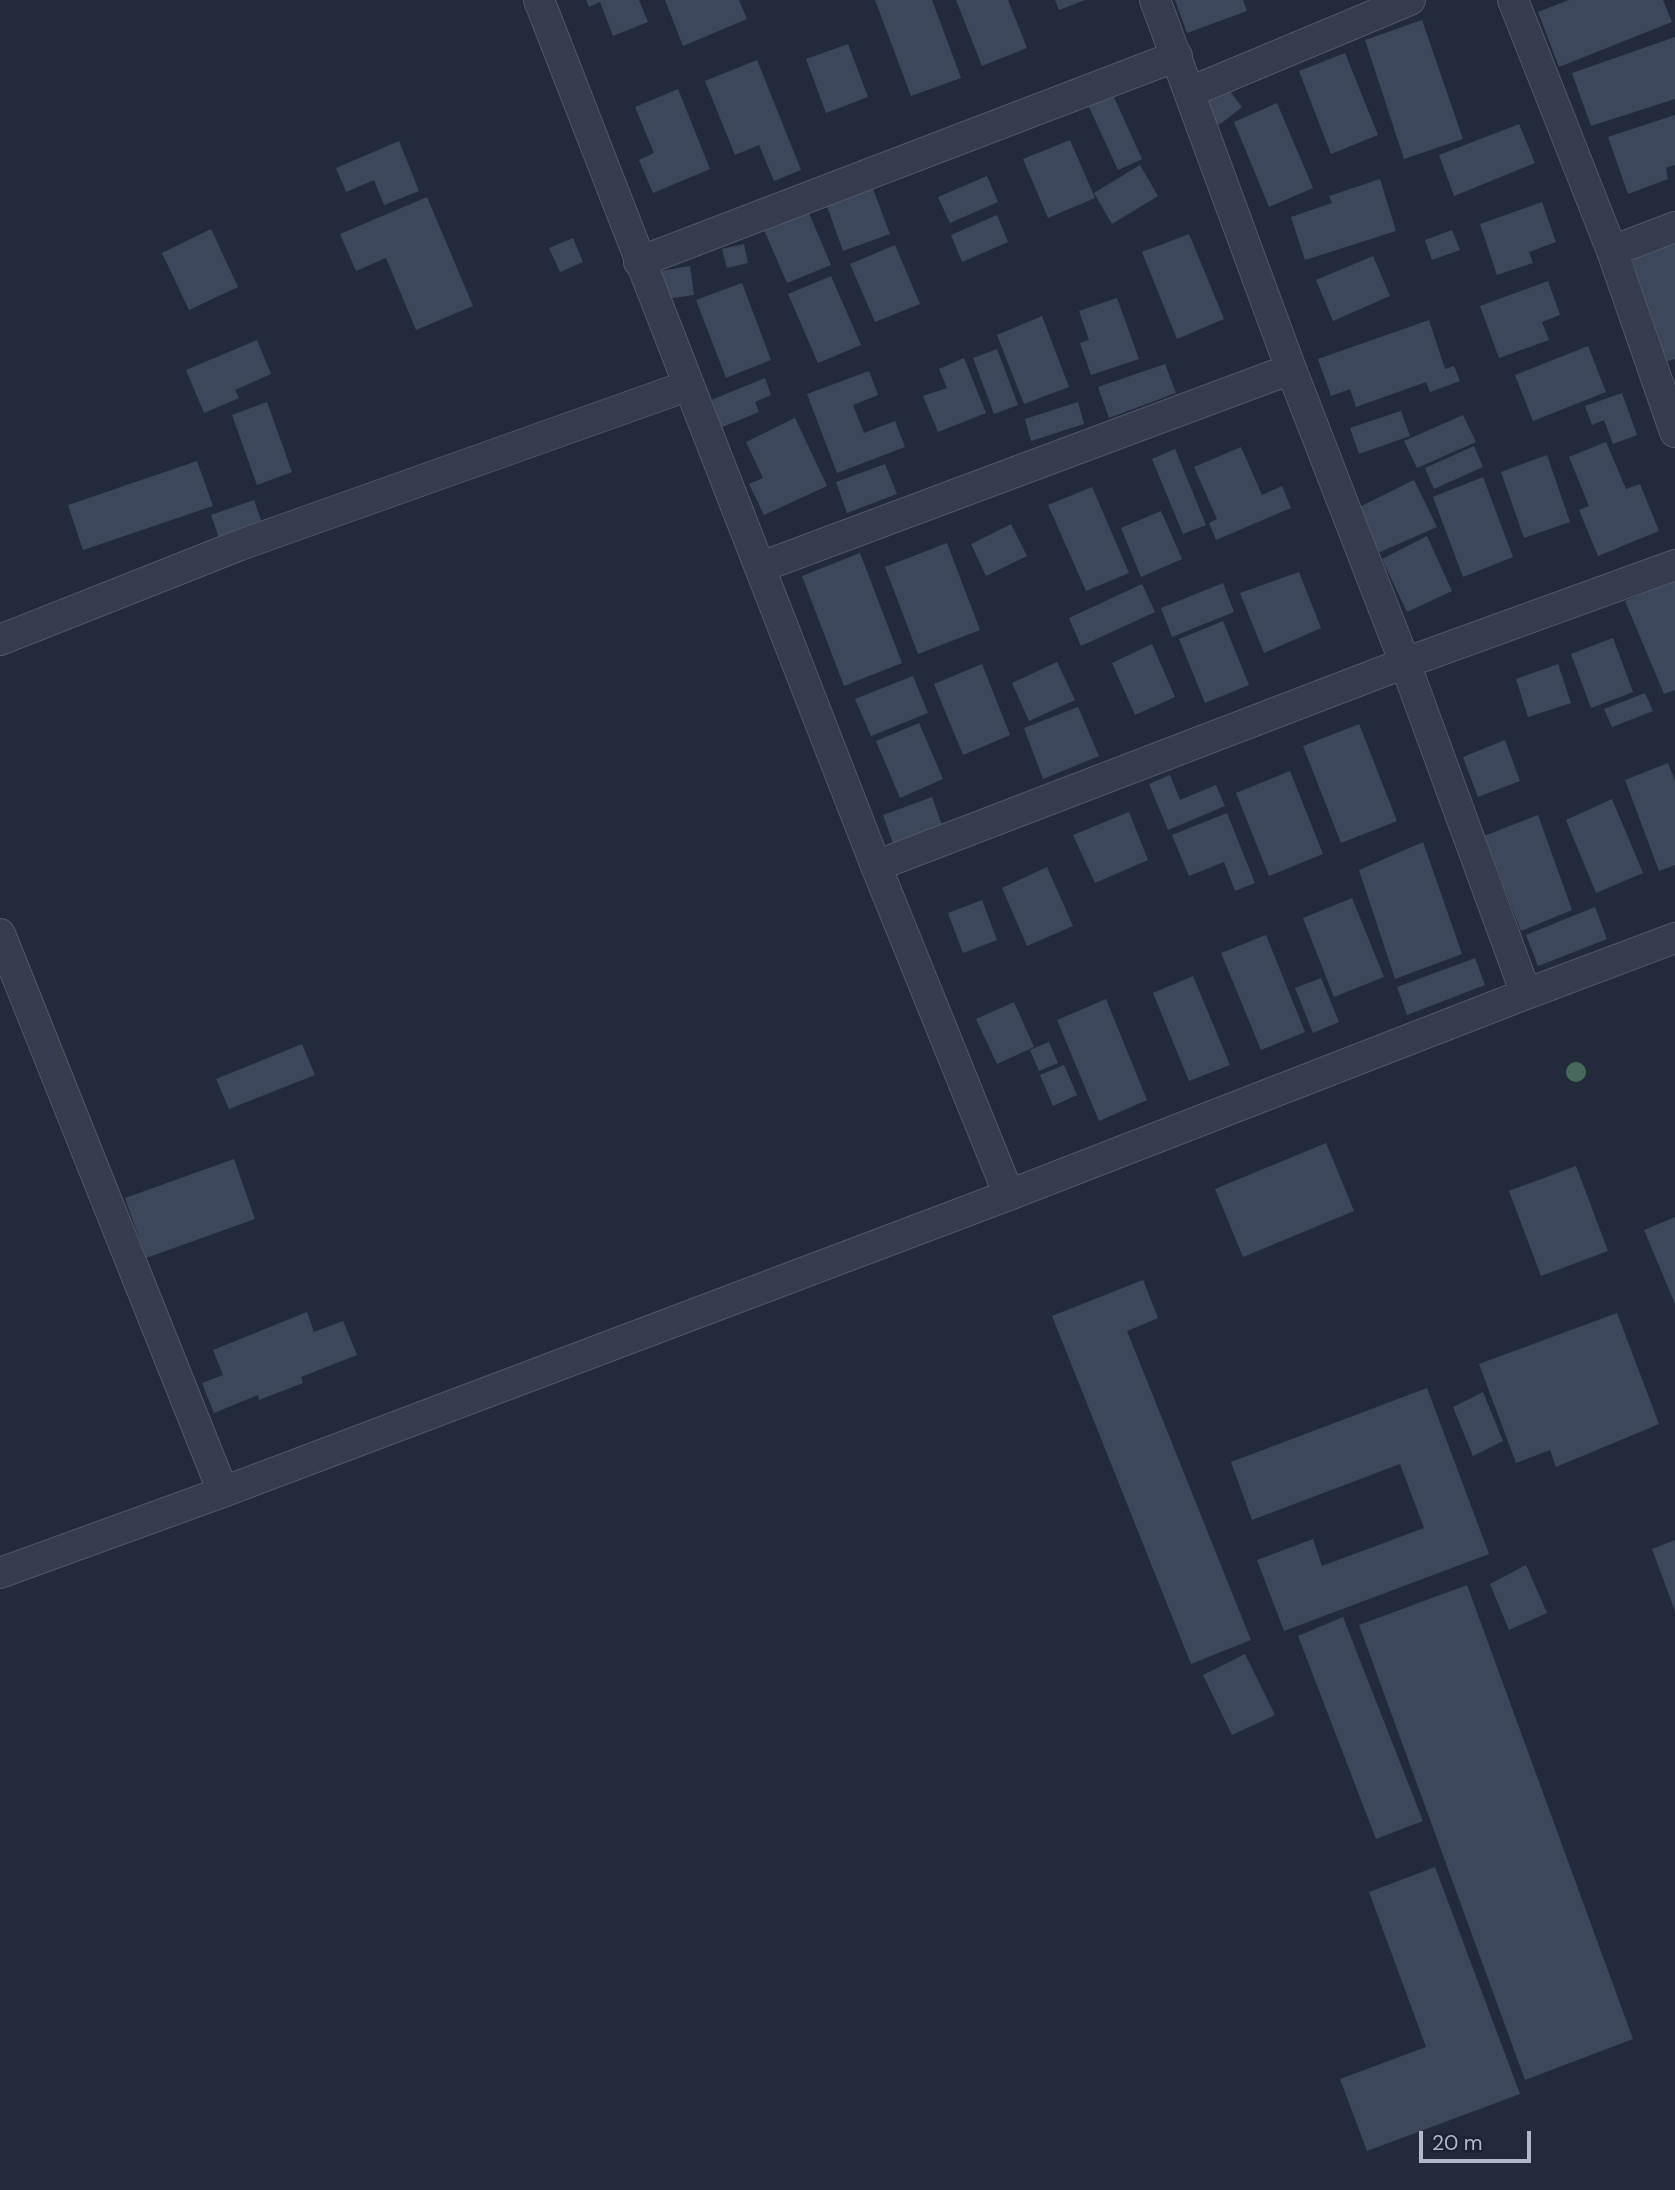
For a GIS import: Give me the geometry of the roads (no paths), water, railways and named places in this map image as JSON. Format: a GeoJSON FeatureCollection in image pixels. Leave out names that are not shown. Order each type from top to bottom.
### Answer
{"type":"FeatureCollection","features":[{"type":"Feature","properties":{"kind":"street"},"geometry":{"type":"LineString","coordinates":[[539,0],[687,386],[1009,1195]]}},
{"type":"Feature","properties":{"kind":"street"},"geometry":{"type":"LineString","coordinates":[[1155,0],[1291,369],[1405,663],[1526,993]]}},
{"type":"Feature","properties":{"kind":"street"},"geometry":{"type":"LineString","coordinates":[[1190,92],[1410,0]]}},
{"type":"Feature","properties":{"kind":"street"},"geometry":{"type":"LineString","coordinates":[[1513,0],[1612,251],[1675,432]]}},
{"type":"Feature","properties":{"kind":"street"},"geometry":{"type":"LineString","coordinates":[[639,262],[1177,56]]}},
{"type":"Feature","properties":{"kind":"street"},"geometry":{"type":"LineString","coordinates":[[1612,251],[1675,227]]}},
{"type":"Feature","properties":{"kind":"street"},"geometry":{"type":"LineString","coordinates":[[761,567],[1291,369]]}},
{"type":"Feature","properties":{"kind":"street"},"geometry":{"type":"LineString","coordinates":[[0,640],[240,545],[687,386]]}},
{"type":"Feature","properties":{"kind":"street"},"geometry":{"type":"LineString","coordinates":[[876,866],[1405,663],[1675,565]]}},
{"type":"Feature","properties":{"kind":"street"},"geometry":{"type":"LineString","coordinates":[[0,934],[223,1492]]}},
{"type":"Feature","properties":{"kind":"street"},"geometry":{"type":"LineString","coordinates":[[0,1573],[223,1492],[1009,1195],[1526,993],[1675,938]]}}]}
